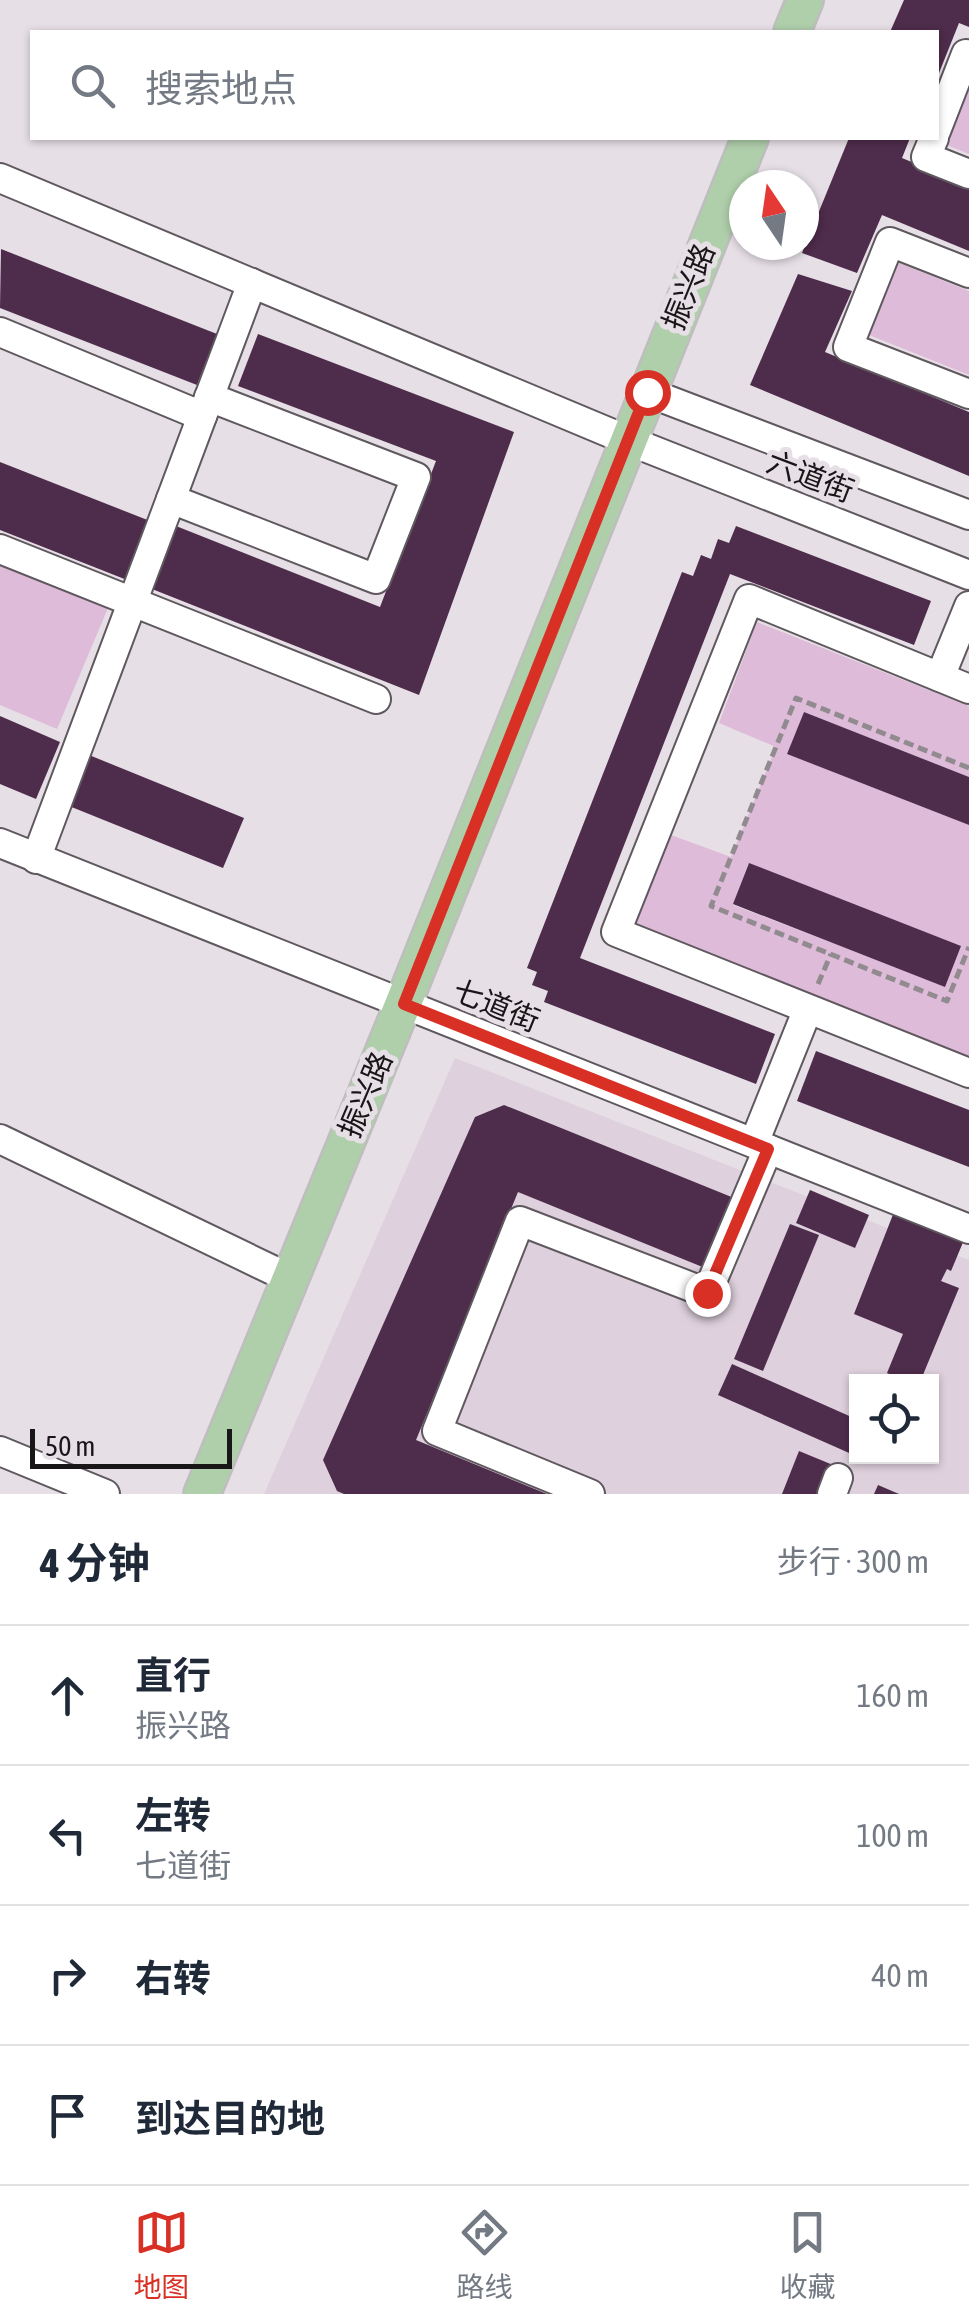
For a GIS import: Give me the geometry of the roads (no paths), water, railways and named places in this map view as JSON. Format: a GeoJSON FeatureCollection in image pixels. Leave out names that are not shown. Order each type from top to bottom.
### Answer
{"type":"FeatureCollection","features":[{"type":"Feature","properties":{"kind":"main road"},"geometry":{"type":"LineString","coordinates":[[793,30],[805,0]]}},
{"type":"Feature","properties":{"kind":"main road","name":"振兴路"},"geometry":{"type":"LineString","coordinates":[[202,1494],[404,1004],[749,140]]}},
{"type":"Feature","properties":{"kind":"street"},"geometry":{"type":"LineString","coordinates":[[939,122],[966,54],[969,55]]}},
{"type":"Feature","properties":{"kind":"street"},"geometry":{"type":"LineString","coordinates":[[933,140],[926,157],[969,174]]}},
{"type":"Feature","properties":{"kind":"street","name":"六道街"},"geometry":{"type":"LineString","coordinates":[[2,183],[627,440],[969,575]]}},
{"type":"Feature","properties":{"kind":"street"},"geometry":{"type":"LineString","coordinates":[[969,273],[890,242],[848,347],[969,394]]}},
{"type":"Feature","properties":{"kind":"street"},"geometry":{"type":"LineString","coordinates":[[36,858],[252,283]]}},
{"type":"Feature","properties":{"kind":"street"},"geometry":{"type":"LineString","coordinates":[[0,332],[416,477],[376,579],[171,499]]}},
{"type":"Feature","properties":{"kind":"street"},"geometry":{"type":"LineString","coordinates":[[647,392],[969,514]]}},
{"type":"Feature","properties":{"kind":"street"},"geometry":{"type":"LineString","coordinates":[[0,549],[376,699]]}},
{"type":"Feature","properties":{"kind":"street"},"geometry":{"type":"LineString","coordinates":[[969,689],[748,599],[616,932],[969,1073]]}},
{"type":"Feature","properties":{"kind":"street"},"geometry":{"type":"LineString","coordinates":[[940,678],[969,606]]}},
{"type":"Feature","properties":{"kind":"street","name":"七道街"},"geometry":{"type":"LineString","coordinates":[[0,844],[969,1229]]}},
{"type":"Feature","properties":{"kind":"street"},"geometry":{"type":"LineString","coordinates":[[590,1494],[437,1431],[520,1221],[707,1293],[807,1011]]}},
{"type":"Feature","properties":{"kind":"street"},"geometry":{"type":"LineString","coordinates":[[0,1139],[289,1278]]}},
{"type":"Feature","properties":{"kind":"street"},"geometry":{"type":"LineString","coordinates":[[0,1451],[105,1494]]}}]}
